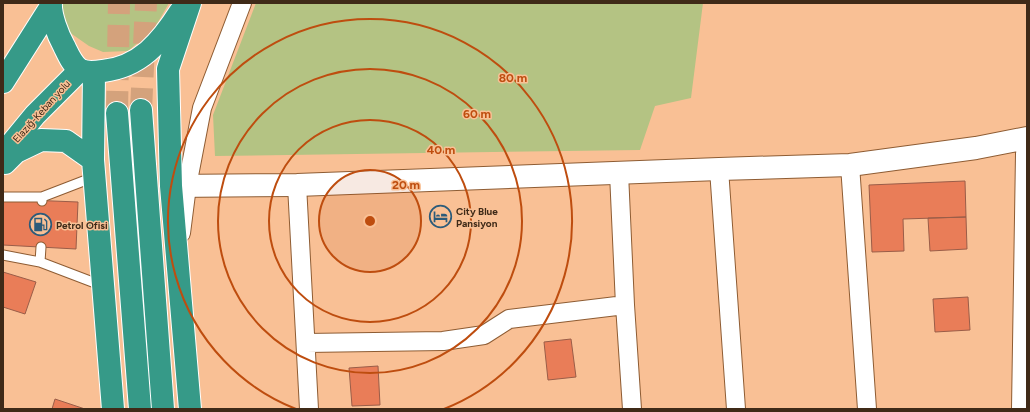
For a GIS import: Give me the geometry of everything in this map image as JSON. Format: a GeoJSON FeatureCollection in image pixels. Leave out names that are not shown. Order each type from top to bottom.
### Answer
{"type":"FeatureCollection","features":[{"type":"Feature","properties":{"kind":"highway"},"geometry":{"type":"LineString","coordinates":[[51,6],[59,37],[73,63],[87,71],[117,70],[144,56],[169,29],[186,3]]}},
{"type":"Feature","properties":{"kind":"highway"},"geometry":{"type":"LineString","coordinates":[[190,3],[168,69],[179,186],[178,267],[190,409]]}},
{"type":"Feature","properties":{"kind":"highway"},"geometry":{"type":"LineString","coordinates":[[3,82],[51,6]]}},
{"type":"Feature","properties":{"kind":"highway"},"geometry":{"type":"LineString","coordinates":[[87,71],[93,168],[113,409]]}},
{"type":"Feature","properties":{"kind":"highway","name":"Elazığ-Keban yolu"},"geometry":{"type":"LineString","coordinates":[[3,154],[34,115],[87,71]]}},
{"type":"Feature","properties":{"kind":"highway"},"geometry":{"type":"LineString","coordinates":[[141,110],[163,409]]}},
{"type":"Feature","properties":{"kind":"highway"},"geometry":{"type":"LineString","coordinates":[[117,113],[140,409]]}},
{"type":"Feature","properties":{"kind":"highway"},"geometry":{"type":"LineString","coordinates":[[3,165],[16,152],[41,140],[66,141],[93,168]]}},
{"type":"Feature","properties":{"kind":"street"},"geometry":{"type":"LineString","coordinates":[[242,3],[202,108],[179,186],[297,185],[850,165],[976,148],[1027,138]]}},
{"type":"Feature","properties":{"kind":"street"},"geometry":{"type":"LineString","coordinates":[[1023,409],[1027,154]]}},
{"type":"Feature","properties":{"kind":"street"},"geometry":{"type":"LineString","coordinates":[[850,165],[867,409]]}},
{"type":"Feature","properties":{"kind":"street"},"geometry":{"type":"LineString","coordinates":[[719,169],[736,409]]}},
{"type":"Feature","properties":{"kind":"street"},"geometry":{"type":"LineString","coordinates":[[619,173],[625,306],[632,409]]}},
{"type":"Feature","properties":{"kind":"street"},"geometry":{"type":"LineString","coordinates":[[297,185],[309,409]]}},
{"type":"Feature","properties":{"kind":"street"},"geometry":{"type":"LineString","coordinates":[[306,343],[450,340],[484,335],[509,319],[625,306]]}},
{"type":"Feature","properties":{"kind":"lane"},"geometry":{"type":"LineString","coordinates":[[3,197],[42,199],[93,168]]}},
{"type":"Feature","properties":{"kind":"lane"},"geometry":{"type":"LineString","coordinates":[[40,247],[40,262]]}},
{"type":"Feature","properties":{"kind":"lane"},"geometry":{"type":"LineString","coordinates":[[3,255],[40,262],[103,286]]}},
{"type":"Feature","properties":{"kind":"green space"},"geometry":{"type":"Polygon","coordinates":[[[61,3],[169,3],[154,29],[128,51],[103,52],[89,46],[69,32],[62,14],[61,3]]]}},
{"type":"Feature","properties":{"kind":"green space"},"geometry":{"type":"Polygon","coordinates":[[[256,3],[703,3],[691,98],[655,106],[640,150],[215,156],[213,115],[256,3]]]}},
{"type":"Feature","properties":{"kind":"building"},"geometry":{"type":"Polygon","coordinates":[[[965,181],[966,217],[903,219],[904,251],[872,252],[869,185],[965,181]]]}},
{"type":"Feature","properties":{"kind":"building"},"geometry":{"type":"Polygon","coordinates":[[[3,199],[78,202],[76,249],[3,245],[3,199]]]}},
{"type":"Feature","properties":{"kind":"building"},"geometry":{"type":"Polygon","coordinates":[[[966,217],[967,249],[930,251],[928,218],[966,217]]]}},
{"type":"Feature","properties":{"kind":"building"},"geometry":{"type":"Polygon","coordinates":[[[3,272],[36,282],[25,314],[3,307],[3,272]]]}},
{"type":"Feature","properties":{"kind":"building"},"geometry":{"type":"Polygon","coordinates":[[[968,297],[970,330],[935,332],[933,299],[968,297]]]}},
{"type":"Feature","properties":{"kind":"building"},"geometry":{"type":"Polygon","coordinates":[[[571,339],[576,377],[548,380],[544,342],[571,339]]]}},
{"type":"Feature","properties":{"kind":"building"},"geometry":{"type":"Polygon","coordinates":[[[378,366],[380,405],[352,406],[349,368],[378,366]]]}},
{"type":"Feature","properties":{"kind":"building"},"geometry":{"type":"Polygon","coordinates":[[[55,399],[85,409],[52,409],[55,399]]]}},
{"type":"Feature","properties":{"kind":"tunnel"},"geometry":{"type":"LineString","coordinates":[[117,113],[119,3]]}},
{"type":"Feature","properties":{"kind":"tunnel"},"geometry":{"type":"LineString","coordinates":[[141,110],[146,3]]}},
{"type":"Feature","properties":{"kind":"place","name":"City Blue Pansiyon"},"geometry":{"type":"Point","coordinates":[440,217]}},
{"type":"Feature","properties":{"kind":"place","name":"Petrol Ofisi"},"geometry":{"type":"Point","coordinates":[40,225]}}]}
